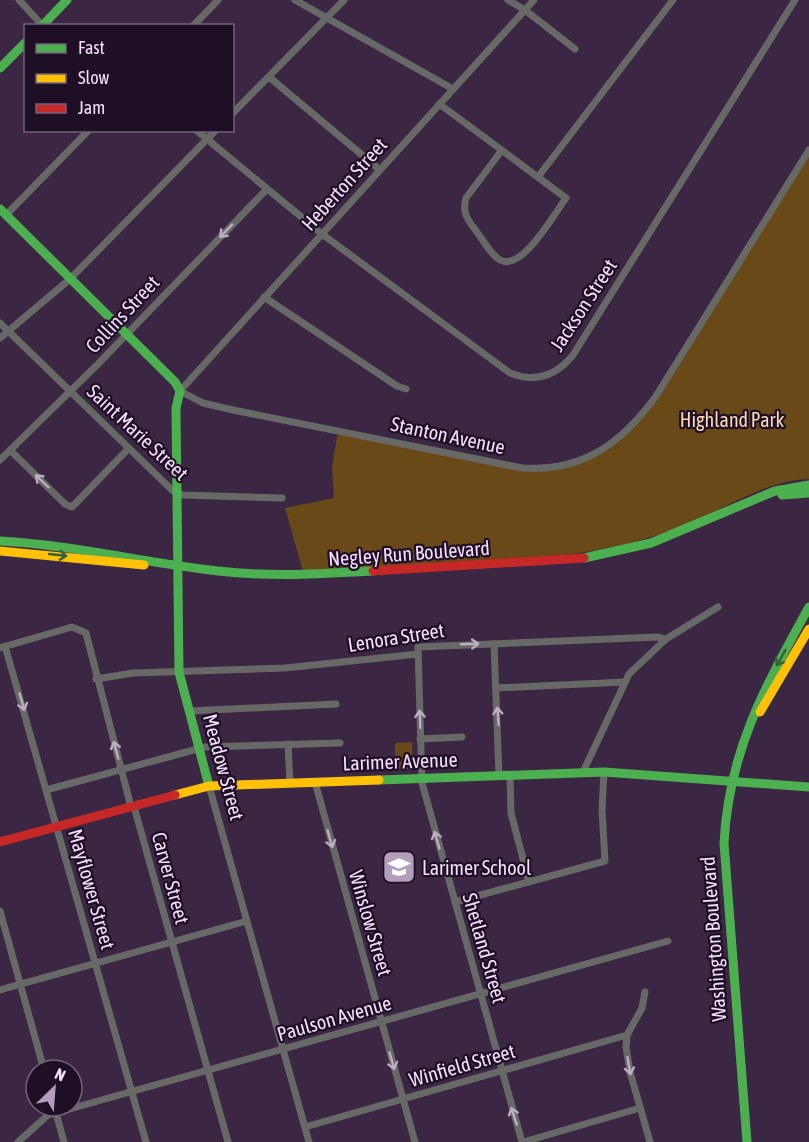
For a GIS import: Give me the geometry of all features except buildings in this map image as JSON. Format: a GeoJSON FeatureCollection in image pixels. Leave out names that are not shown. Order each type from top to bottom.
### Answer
{"type":"FeatureCollection","features":[{"type":"Feature","properties":{"kind":"main road"},"geometry":{"type":"LineString","coordinates":[[43,24],[67,0]]}},
{"type":"Feature","properties":{"kind":"main road"},"geometry":{"type":"LineString","coordinates":[[0,69],[24,44]]}},
{"type":"Feature","properties":{"kind":"main road","name":"Stanton Avenue"},"geometry":{"type":"LineString","coordinates":[[3,212],[180,391]]}},
{"type":"Feature","properties":{"kind":"main road","name":"Meadow Street"},"geometry":{"type":"LineString","coordinates":[[180,391],[176,408],[179,672],[209,786]]}},
{"type":"Feature","properties":{"kind":"main road","name":"Negley Run Boulevard"},"geometry":{"type":"LineString","coordinates":[[0,541],[54,543],[217,571],[285,576],[550,562],[601,556],[651,543],[775,491],[809,485]]}},
{"type":"Feature","properties":{"kind":"main road","name":"Negley Run Boulevard"},"geometry":{"type":"LineString","coordinates":[[0,551],[54,554],[231,578],[285,582],[551,568],[640,553],[689,536],[783,495],[809,493]]}},
{"type":"Feature","properties":{"kind":"main road","name":"Washington Boulevard"},"geometry":{"type":"LineString","coordinates":[[747,1142],[724,830],[730,781],[755,705],[809,607]]}},
{"type":"Feature","properties":{"kind":"main road","name":"Washington Boulevard"},"geometry":{"type":"LineString","coordinates":[[744,735],[809,629]]}},
{"type":"Feature","properties":{"kind":"main road","name":"Larimer Avenue"},"geometry":{"type":"LineString","coordinates":[[0,842],[209,786],[625,772],[809,788]]}},
{"type":"Feature","properties":{"kind":"street"},"geometry":{"type":"LineString","coordinates":[[19,0],[41,24]]}},
{"type":"Feature","properties":{"kind":"street"},"geometry":{"type":"LineString","coordinates":[[196,24],[218,0]]}},
{"type":"Feature","properties":{"kind":"street"},"geometry":{"type":"LineString","coordinates":[[295,0],[453,89]]}},
{"type":"Feature","properties":{"kind":"street"},"geometry":{"type":"LineString","coordinates":[[234,112],[344,0]]}},
{"type":"Feature","properties":{"kind":"street"},"geometry":{"type":"LineString","coordinates":[[508,0],[525,10],[575,49]]}},
{"type":"Feature","properties":{"kind":"street","name":"Heberton Street"},"geometry":{"type":"LineString","coordinates":[[180,391],[534,0]]}},
{"type":"Feature","properties":{"kind":"street"},"geometry":{"type":"LineString","coordinates":[[538,177],[673,0]]}},
{"type":"Feature","properties":{"kind":"street","name":"Jackson Street"},"geometry":{"type":"LineString","coordinates":[[198,132],[322,234],[510,374],[530,379],[554,373],[573,355],[795,0]]}},
{"type":"Feature","properties":{"kind":"street"},"geometry":{"type":"LineString","coordinates":[[269,77],[380,170]]}},
{"type":"Feature","properties":{"kind":"street"},"geometry":{"type":"LineString","coordinates":[[440,104],[502,150],[566,198],[523,256],[510,262],[502,261],[495,256],[465,216],[464,207],[466,198],[502,150]]}},
{"type":"Feature","properties":{"kind":"street"},"geometry":{"type":"LineString","coordinates":[[3,212],[87,132]]}},
{"type":"Feature","properties":{"kind":"street"},"geometry":{"type":"LineString","coordinates":[[0,338],[70,279],[214,132]]}},
{"type":"Feature","properties":{"kind":"street","name":"Stanton Avenue"},"geometry":{"type":"LineString","coordinates":[[180,391],[203,403],[232,410],[522,468],[564,465],[590,457],[613,444],[637,422],[656,396],[809,150]]}},
{"type":"Feature","properties":{"kind":"street","name":"Collins Street"},"geometry":{"type":"LineString","coordinates":[[0,460],[11,452],[267,189]]}},
{"type":"Feature","properties":{"kind":"street"},"geometry":{"type":"LineString","coordinates":[[264,297],[397,386],[406,389]]}},
{"type":"Feature","properties":{"kind":"street","name":"Saint Marie Street"},"geometry":{"type":"LineString","coordinates":[[0,323],[129,449],[177,492],[183,495],[282,498]]}},
{"type":"Feature","properties":{"kind":"street"},"geometry":{"type":"LineString","coordinates":[[11,452],[65,504],[74,505],[129,449]]}},
{"type":"Feature","properties":{"kind":"street"},"geometry":{"type":"LineString","coordinates":[[583,772],[629,674],[666,639],[718,608]]}},
{"type":"Feature","properties":{"kind":"street","name":"Carver Street"},"geometry":{"type":"LineString","coordinates":[[3,647],[77,627],[86,633],[121,770],[228,1142]]}},
{"type":"Feature","properties":{"kind":"street","name":"Lenora Street"},"geometry":{"type":"LineString","coordinates":[[96,679],[133,673],[285,668],[418,654],[418,647],[657,637],[666,639]]}},
{"type":"Feature","properties":{"kind":"street"},"geometry":{"type":"LineString","coordinates":[[494,644],[499,775]]}},
{"type":"Feature","properties":{"kind":"street","name":"Mayflower Street"},"geometry":{"type":"LineString","coordinates":[[3,647],[57,826],[146,1142]]}},
{"type":"Feature","properties":{"kind":"street","name":"Shetland Street"},"geometry":{"type":"LineString","coordinates":[[418,654],[422,778],[523,1142]]}},
{"type":"Feature","properties":{"kind":"street"},"geometry":{"type":"LineString","coordinates":[[496,688],[625,682]]}},
{"type":"Feature","properties":{"kind":"street"},"geometry":{"type":"LineString","coordinates":[[190,711],[336,704]]}},
{"type":"Feature","properties":{"kind":"street"},"geometry":{"type":"LineString","coordinates":[[420,738],[462,737]]}},
{"type":"Feature","properties":{"kind":"street"},"geometry":{"type":"LineString","coordinates":[[46,790],[199,748],[340,743]]}},
{"type":"Feature","properties":{"kind":"street"},"geometry":{"type":"LineString","coordinates":[[288,744],[290,783]]}},
{"type":"Feature","properties":{"kind":"street"},"geometry":{"type":"LineString","coordinates":[[455,902],[604,861],[602,810],[604,772]]}},
{"type":"Feature","properties":{"kind":"street"},"geometry":{"type":"LineString","coordinates":[[510,775],[511,813],[529,882]]}},
{"type":"Feature","properties":{"kind":"street","name":"Winslow Street"},"geometry":{"type":"LineString","coordinates":[[315,782],[415,1142]]}},
{"type":"Feature","properties":{"kind":"street","name":"Meadow Street"},"geometry":{"type":"LineString","coordinates":[[209,786],[309,1142]]}},
{"type":"Feature","properties":{"kind":"street"},"geometry":{"type":"LineString","coordinates":[[0,911],[41,1058]]}},
{"type":"Feature","properties":{"kind":"street"},"geometry":{"type":"LineString","coordinates":[[0,990],[247,921]]}},
{"type":"Feature","properties":{"kind":"street","name":"Paulson Avenue"},"geometry":{"type":"LineString","coordinates":[[84,1103],[208,1071],[668,941]]}},
{"type":"Feature","properties":{"kind":"street"},"geometry":{"type":"LineString","coordinates":[[645,992],[642,1008],[627,1035],[630,1072],[650,1142]]}},
{"type":"Feature","properties":{"kind":"street","name":"Winfield Street"},"geometry":{"type":"LineString","coordinates":[[305,1126],[627,1035]]}},
{"type":"Feature","properties":{"kind":"street"},"geometry":{"type":"LineString","coordinates":[[523,1142],[640,1108]]}},
{"type":"Feature","properties":{"kind":"street","name":"Paulson Avenue"},"geometry":{"type":"LineString","coordinates":[[18,1142],[45,1118]]}},
{"type":"Feature","properties":{"kind":"street"},"geometry":{"type":"LineString","coordinates":[[57,1118],[64,1142]]}},
{"type":"Feature","properties":{"kind":"green space","name":"Highland Park"},"geometry":{"type":"Polygon","coordinates":[[[809,150],[809,479],[794,480],[764,489],[660,534],[595,550],[562,555],[303,571],[285,508],[334,498],[332,467],[338,431],[502,465],[564,465],[613,444],[637,422],[809,150]]]}},
{"type":"Feature","properties":{"kind":"green space"},"geometry":{"type":"Polygon","coordinates":[[[412,742],[413,769],[395,769],[395,743],[412,742]]]}},
{"type":"Feature","properties":{"kind":"traffic: fast"},"geometry":{"type":"LineString","coordinates":[[44,24],[67,0]]}},
{"type":"Feature","properties":{"kind":"traffic: fast"},"geometry":{"type":"LineString","coordinates":[[0,68],[24,44]]}},
{"type":"Feature","properties":{"kind":"traffic: fast"},"geometry":{"type":"LineString","coordinates":[[0,209],[175,382],[180,391],[176,408],[179,672],[209,786]]}},
{"type":"Feature","properties":{"kind":"traffic: fast"},"geometry":{"type":"LineString","coordinates":[[584,558],[651,543],[775,491],[809,485]]}},
{"type":"Feature","properties":{"kind":"traffic: fast"},"geometry":{"type":"LineString","coordinates":[[782,495],[809,493]]}},
{"type":"Feature","properties":{"kind":"traffic: fast"},"geometry":{"type":"LineString","coordinates":[[0,541],[55,546],[190,568],[237,573],[296,574],[373,571]]}},
{"type":"Feature","properties":{"kind":"traffic: fast"},"geometry":{"type":"LineString","coordinates":[[747,1142],[724,843],[727,809],[741,749],[752,720],[764,692],[809,607]]}},
{"type":"Feature","properties":{"kind":"traffic: fast"},"geometry":{"type":"LineString","coordinates":[[379,780],[604,772],[809,787]]}},
{"type":"Feature","properties":{"kind":"traffic: slow"},"geometry":{"type":"LineString","coordinates":[[0,551],[144,565]]}},
{"type":"Feature","properties":{"kind":"traffic: slow"},"geometry":{"type":"LineString","coordinates":[[760,712],[809,629]]}},
{"type":"Feature","properties":{"kind":"traffic: slow"},"geometry":{"type":"LineString","coordinates":[[175,795],[209,786],[379,780]]}},
{"type":"Feature","properties":{"kind":"traffic: jam"},"geometry":{"type":"LineString","coordinates":[[373,571],[584,558]]}},
{"type":"Feature","properties":{"kind":"traffic: jam"},"geometry":{"type":"LineString","coordinates":[[0,842],[175,795]]}},
{"type":"Feature","properties":{"kind":"place","name":"Larimer School"},"geometry":{"type":"Point","coordinates":[399,867]}}]}
